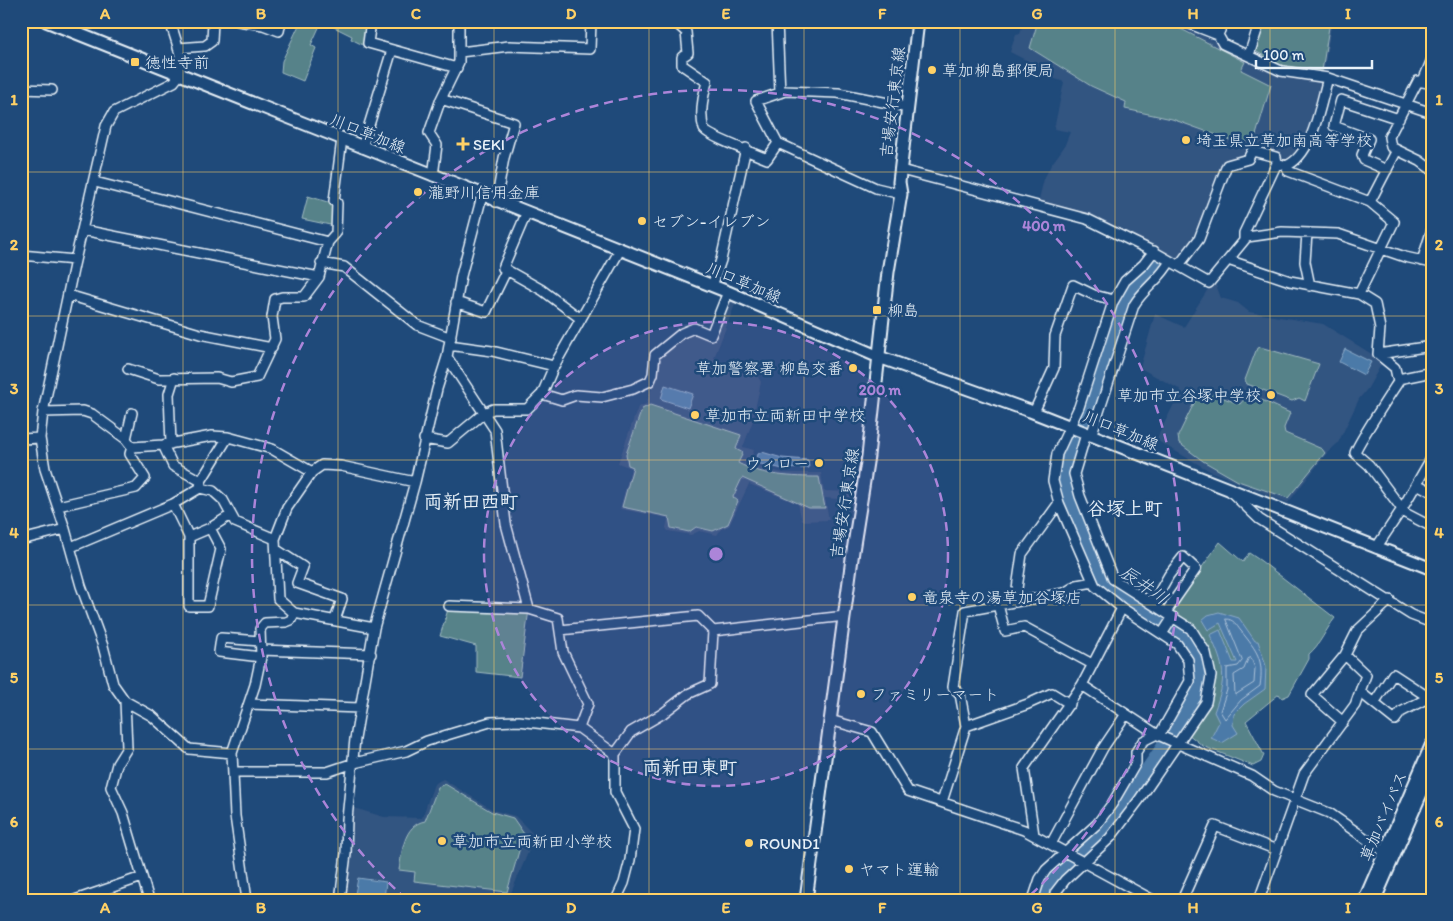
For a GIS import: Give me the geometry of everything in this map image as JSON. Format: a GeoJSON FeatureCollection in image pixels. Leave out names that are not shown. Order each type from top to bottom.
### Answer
{"type":"FeatureCollection","features":[{"type":"Feature","properties":{"kind":"highway","name":"草加バイパス"},"geometry":{"type":"LineString","coordinates":[[1365,900],[1432,745]]}},
{"type":"Feature","properties":{"kind":"highway","name":"草加バイパス"},"geometry":{"type":"LineString","coordinates":[[1374,900],[1432,767]]}},
{"type":"Feature","properties":{"kind":"main road","name":"川口草加線"},"geometry":{"type":"LineString","coordinates":[[46,21],[526,214],[728,292],[879,357],[1034,412],[1432,569]]}},
{"type":"Feature","properties":{"kind":"main road","name":"吉場安行東京線"},"geometry":{"type":"LineString","coordinates":[[806,900],[868,456],[888,272],[901,194],[899,182],[918,21]]}},
{"type":"Feature","properties":{"kind":"street"},"geometry":{"type":"LineString","coordinates":[[170,21],[182,67],[180,76],[174,82],[114,112],[106,126],[97,163],[95,182],[75,260],[43,412],[40,438],[45,469],[66,529],[81,586],[103,646],[113,684],[125,701],[152,716],[189,749],[232,754]]}},
{"type":"Feature","properties":{"kind":"street"},"geometry":{"type":"LineString","coordinates":[[178,48],[205,46],[212,41],[213,21]]}},
{"type":"Feature","properties":{"kind":"street"},"geometry":{"type":"LineString","coordinates":[[238,21],[263,24],[279,31],[282,21]]}},
{"type":"Feature","properties":{"kind":"street"},"geometry":{"type":"LineString","coordinates":[[371,21],[368,43],[456,68]]}},
{"type":"Feature","properties":{"kind":"street"},"geometry":{"type":"LineString","coordinates":[[434,176],[437,144],[429,133],[441,98],[456,68],[460,52],[459,21]]}},
{"type":"Feature","properties":{"kind":"street"},"geometry":{"type":"LineString","coordinates":[[460,52],[509,46],[590,49],[591,21]]}},
{"type":"Feature","properties":{"kind":"street"},"geometry":{"type":"LineString","coordinates":[[674,21],[686,32],[688,53],[682,57],[682,65],[707,82],[702,100],[704,129],[710,136],[746,148],[767,159],[778,143]]}},
{"type":"Feature","properties":{"kind":"street"},"geometry":{"type":"LineString","coordinates":[[777,21],[780,93]]}},
{"type":"Feature","properties":{"kind":"street"},"geometry":{"type":"LineString","coordinates":[[1182,21],[1205,26],[1218,35],[1223,44],[1281,71],[1328,78],[1432,113]]}},
{"type":"Feature","properties":{"kind":"street"},"geometry":{"type":"LineString","coordinates":[[1218,35],[1224,21]]}},
{"type":"Feature","properties":{"kind":"street"},"geometry":{"type":"LineString","coordinates":[[1249,55],[1260,21]]}},
{"type":"Feature","properties":{"kind":"street"},"geometry":{"type":"LineString","coordinates":[[362,148],[392,50]]}},
{"type":"Feature","properties":{"kind":"street"},"geometry":{"type":"LineString","coordinates":[[1432,59],[1427,83],[1418,81],[1389,137],[1392,147],[1420,161],[1432,170]]}},
{"type":"Feature","properties":{"kind":"street"},"geometry":{"type":"LineString","coordinates":[[1277,163],[1286,166],[1296,162],[1306,149],[1328,78]]}},
{"type":"Feature","properties":{"kind":"street"},"geometry":{"type":"LineString","coordinates":[[21,89],[52,90]]}},
{"type":"Feature","properties":{"kind":"street"},"geometry":{"type":"LineString","coordinates":[[901,194],[876,188],[778,143],[756,101],[780,93],[838,93],[908,107]]}},
{"type":"Feature","properties":{"kind":"street"},"geometry":{"type":"LineString","coordinates":[[441,98],[514,122],[504,158],[496,202]]}},
{"type":"Feature","properties":{"kind":"street"},"geometry":{"type":"LineString","coordinates":[[1387,170],[1364,160],[1362,155],[1369,139],[1334,126],[1341,100],[1399,119]]}},
{"type":"Feature","properties":{"kind":"street"},"geometry":{"type":"LineString","coordinates":[[128,369],[159,379],[217,378],[231,382],[257,377],[275,339],[272,306],[275,299],[282,297],[304,298],[319,277],[321,263],[328,242],[336,233],[338,224],[337,203],[334,201],[342,140]]}},
{"type":"Feature","properties":{"kind":"street"},"geometry":{"type":"LineString","coordinates":[[712,286],[721,260],[746,148]]}},
{"type":"Feature","properties":{"kind":"street"},"geometry":{"type":"LineString","coordinates":[[1370,202],[1397,150]]}},
{"type":"Feature","properties":{"kind":"street"},"geometry":{"type":"LineString","coordinates":[[1179,266],[1199,239],[1227,165],[1248,159],[1252,151],[1276,157],[1277,163],[1244,233],[1244,240]]}},
{"type":"Feature","properties":{"kind":"street"},"geometry":{"type":"LineString","coordinates":[[1286,166],[1288,171],[1370,202],[1394,222],[1359,294]]}},
{"type":"Feature","properties":{"kind":"street"},"geometry":{"type":"LineString","coordinates":[[901,170],[1087,219],[1154,251],[1209,283],[1247,237],[1282,232],[1338,234],[1382,250],[1427,262],[1432,229]]}},
{"type":"Feature","properties":{"kind":"street"},"geometry":{"type":"LineString","coordinates":[[95,182],[328,242]]}},
{"type":"Feature","properties":{"kind":"street"},"geometry":{"type":"LineString","coordinates":[[340,900],[346,854],[346,819],[360,708],[374,628],[415,482],[424,440],[447,357],[456,302],[482,196]]}},
{"type":"Feature","properties":{"kind":"street"},"geometry":{"type":"LineString","coordinates":[[526,214],[503,268],[542,290],[581,319]]}},
{"type":"Feature","properties":{"kind":"street"},"geometry":{"type":"LineString","coordinates":[[83,230],[319,277]]}},
{"type":"Feature","properties":{"kind":"street"},"geometry":{"type":"LineString","coordinates":[[1307,233],[1305,262],[1310,286]]}},
{"type":"Feature","properties":{"kind":"street"},"geometry":{"type":"LineString","coordinates":[[424,440],[448,443],[484,413],[493,409],[526,409],[542,394],[554,366],[620,250]]}},
{"type":"Feature","properties":{"kind":"street"},"geometry":{"type":"LineString","coordinates":[[1033,900],[1040,879],[1102,817],[1112,804],[1136,763],[1136,752],[1144,741],[1160,735],[1182,697],[1191,675],[1188,660],[1182,650],[1162,634],[1122,608],[1093,582],[1059,503],[1053,481],[1057,454],[1068,426],[1079,407],[1114,300],[1125,280],[1144,264],[1154,251]]}},
{"type":"Feature","properties":{"kind":"street"},"geometry":{"type":"LineString","coordinates":[[21,255],[75,260]]}},
{"type":"Feature","properties":{"kind":"street"},"geometry":{"type":"LineString","coordinates":[[1054,900],[1055,893],[1082,861],[1110,838],[1206,702],[1210,676],[1206,654],[1197,637],[1170,614],[1113,579],[1105,562],[1074,474],[1134,305],[1142,293],[1161,277],[1170,260]]}},
{"type":"Feature","properties":{"kind":"street"},"geometry":{"type":"LineString","coordinates":[[1228,260],[1310,286],[1328,286],[1359,294],[1375,304],[1380,328],[1378,354]]}},
{"type":"Feature","properties":{"kind":"street"},"geometry":{"type":"LineString","coordinates":[[321,263],[344,267],[417,325],[450,342],[554,366]]}},
{"type":"Feature","properties":{"kind":"street"},"geometry":{"type":"LineString","coordinates":[[456,302],[486,312],[506,271]]}},
{"type":"Feature","properties":{"kind":"street"},"geometry":{"type":"LineString","coordinates":[[1034,412],[1054,368],[1055,336],[1073,285],[1114,300]]}},
{"type":"Feature","properties":{"kind":"street"},"geometry":{"type":"LineString","coordinates":[[542,394],[562,400],[576,395],[602,397],[642,386],[650,380],[653,374],[654,355],[682,333],[694,328],[711,335],[728,292]]}},
{"type":"Feature","properties":{"kind":"street"},"geometry":{"type":"LineString","coordinates":[[68,295],[200,334],[272,348]]}},
{"type":"Feature","properties":{"kind":"street"},"geometry":{"type":"LineString","coordinates":[[1378,354],[1432,346]]}},
{"type":"Feature","properties":{"kind":"street"},"geometry":{"type":"LineString","coordinates":[[1378,354],[1395,368],[1398,382],[1371,427],[1357,445],[1355,453],[1369,464],[1402,509],[1432,528]]}},
{"type":"Feature","properties":{"kind":"street"},"geometry":{"type":"LineString","coordinates":[[447,357],[495,430],[506,524],[529,609]]}},
{"type":"Feature","properties":{"kind":"street"},"geometry":{"type":"LineString","coordinates":[[1398,380],[1432,372]]}},
{"type":"Feature","properties":{"kind":"street"},"geometry":{"type":"LineString","coordinates":[[174,378],[169,394],[167,445],[173,466],[213,491],[223,500],[236,522],[275,539]]}},
{"type":"Feature","properties":{"kind":"street"},"geometry":{"type":"LineString","coordinates":[[43,412],[83,411],[92,414],[126,439],[132,447]]}},
{"type":"Feature","properties":{"kind":"street"},"geometry":{"type":"LineString","coordinates":[[126,439],[132,413]]}},
{"type":"Feature","properties":{"kind":"street"},"geometry":{"type":"LineString","coordinates":[[132,447],[167,445],[212,436],[228,436],[272,449],[312,472]]}},
{"type":"Feature","properties":{"kind":"street"},"geometry":{"type":"LineString","coordinates":[[70,547],[173,504],[201,484],[228,436]]}},
{"type":"Feature","properties":{"kind":"street"},"geometry":{"type":"LineString","coordinates":[[21,440],[40,438]]}},
{"type":"Feature","properties":{"kind":"street"},"geometry":{"type":"LineString","coordinates":[[58,506],[136,488],[145,478],[130,454],[132,447]]}},
{"type":"Feature","properties":{"kind":"street"},"geometry":{"type":"LineString","coordinates":[[1376,548],[1402,509],[1432,457]]}},
{"type":"Feature","properties":{"kind":"street"},"geometry":{"type":"LineString","coordinates":[[374,628],[294,613],[278,599],[275,539],[287,508],[312,472],[322,465],[341,466],[415,482]]}},
{"type":"Feature","properties":{"kind":"street"},"geometry":{"type":"LineString","coordinates":[[1417,484],[1432,492]]}},
{"type":"Feature","properties":{"kind":"street"},"geometry":{"type":"LineString","coordinates":[[1229,490],[1259,519],[1412,615],[1432,623]]}},
{"type":"Feature","properties":{"kind":"street"},"geometry":{"type":"LineString","coordinates":[[1015,602],[1022,554],[1059,503]]}},
{"type":"Feature","properties":{"kind":"street"},"geometry":{"type":"LineString","coordinates":[[173,504],[189,537],[188,606],[208,606],[221,549],[210,528]]}},
{"type":"Feature","properties":{"kind":"street"},"geometry":{"type":"LineString","coordinates":[[189,537],[210,528],[231,515]]}},
{"type":"Feature","properties":{"kind":"street"},"geometry":{"type":"LineString","coordinates":[[21,540],[66,529]]}},
{"type":"Feature","properties":{"kind":"street"},"geometry":{"type":"LineString","coordinates":[[277,550],[303,567],[297,583],[342,599],[335,620]]}},
{"type":"Feature","properties":{"kind":"street"},"geometry":{"type":"LineString","coordinates":[[1153,603],[1169,575],[1183,558],[1196,569],[1170,614],[1162,634]]}},
{"type":"Feature","properties":{"kind":"street"},"geometry":{"type":"LineString","coordinates":[[942,802],[966,726],[960,694],[953,687],[965,612],[1064,593],[1078,584],[1093,582]]}},
{"type":"Feature","properties":{"kind":"street"},"geometry":{"type":"LineString","coordinates":[[1344,722],[1312,695],[1344,655],[1357,631],[1390,600]]}},
{"type":"Feature","properties":{"kind":"street"},"geometry":{"type":"LineString","coordinates":[[998,605],[1005,631],[1024,627],[1092,664]]}},
{"type":"Feature","properties":{"kind":"street"},"geometry":{"type":"LineString","coordinates":[[448,606],[529,609],[558,618],[563,652],[588,704],[578,728]]}},
{"type":"Feature","properties":{"kind":"street"},"geometry":{"type":"LineString","coordinates":[[1034,835],[1024,768],[1082,685],[1122,608]]}},
{"type":"Feature","properties":{"kind":"street"},"geometry":{"type":"LineString","coordinates":[[247,900],[235,816],[232,754],[249,704],[261,649],[260,629],[264,623],[291,620],[294,613]]}},
{"type":"Feature","properties":{"kind":"street"},"geometry":{"type":"LineString","coordinates":[[560,630],[698,616],[713,631],[710,684],[688,694],[662,714],[631,732],[615,754],[616,792],[634,829],[630,860],[616,900]]}},
{"type":"Feature","properties":{"kind":"street"},"geometry":{"type":"LineString","coordinates":[[713,631],[845,616]]}},
{"type":"Feature","properties":{"kind":"street"},"geometry":{"type":"LineString","coordinates":[[261,649],[370,654]]}},
{"type":"Feature","properties":{"kind":"street"},"geometry":{"type":"LineString","coordinates":[[1259,900],[1304,774],[1355,706],[1366,675],[1344,655]]}},
{"type":"Feature","properties":{"kind":"street"},"geometry":{"type":"LineString","coordinates":[[1374,703],[1393,674],[1430,699]]}},
{"type":"Feature","properties":{"kind":"street"},"geometry":{"type":"LineString","coordinates":[[1082,685],[1160,735],[1252,776],[1274,791],[1329,813],[1385,852]]}},
{"type":"Feature","properties":{"kind":"street"},"geometry":{"type":"LineString","coordinates":[[1360,692],[1395,720],[1401,712],[1430,699]]}},
{"type":"Feature","properties":{"kind":"street"},"geometry":{"type":"LineString","coordinates":[[966,726],[1028,704],[1052,693],[1070,704]]}},
{"type":"Feature","properties":{"kind":"street"},"geometry":{"type":"LineString","coordinates":[[125,701],[127,748],[118,764],[111,788],[123,813],[148,900]]}},
{"type":"Feature","properties":{"kind":"street"},"geometry":{"type":"LineString","coordinates":[[249,704],[360,708]]}},
{"type":"Feature","properties":{"kind":"street"},"geometry":{"type":"LineString","coordinates":[[1051,844],[1104,748],[1126,714]]}},
{"type":"Feature","properties":{"kind":"street"},"geometry":{"type":"LineString","coordinates":[[830,720],[872,732],[908,791],[1034,835],[1153,900]]}},
{"type":"Feature","properties":{"kind":"street"},"geometry":{"type":"LineString","coordinates":[[233,772],[327,772],[354,763],[406,751],[427,741],[490,722],[527,721],[578,728],[615,754]]}},
{"type":"Feature","properties":{"kind":"street"},"geometry":{"type":"LineString","coordinates":[[1182,900],[1215,826],[1277,850]]}},
{"type":"Feature","properties":{"kind":"street"},"geometry":{"type":"LineString","coordinates":[[75,900],[142,877]]}},
{"type":"Feature","properties":{"kind":"shaded area","name":"埼玉県立草加南高等学校"},"geometry":{"type":"Polygon","coordinates":[[[1024,21],[1174,21],[1250,60],[1264,21],[1332,21],[1322,81],[1302,148],[1289,161],[1279,157],[1278,154],[1249,148],[1245,155],[1224,161],[1214,181],[1194,238],[1179,259],[1100,220],[1038,203],[1044,179],[1064,147],[1070,132],[1054,129],[1064,82],[1047,76],[1047,71],[1010,52],[1016,34],[1020,33],[1024,21]]]}},
{"type":"Feature","properties":{"kind":"shaded area","name":"草加市立谷塚中学校"},"geometry":{"type":"Polygon","coordinates":[[[1216,285],[1221,298],[1238,303],[1249,312],[1323,324],[1383,361],[1368,388],[1359,399],[1338,443],[1326,454],[1288,503],[1210,471],[1156,440],[1181,390],[1140,368],[1155,314],[1184,327],[1208,289],[1216,285]]]}},
{"type":"Feature","properties":{"kind":"shaded area","name":"草加市立両新田中学校"},"geometry":{"type":"Polygon","coordinates":[[[729,299],[736,302],[714,358],[758,377],[761,382],[752,423],[743,447],[754,450],[750,465],[783,473],[821,473],[824,491],[854,492],[853,500],[825,498],[829,520],[802,521],[798,504],[749,484],[729,526],[721,529],[717,535],[699,531],[691,535],[668,531],[666,528],[668,518],[620,509],[631,468],[618,463],[638,407],[646,404],[656,376],[657,355],[690,330],[712,339],[729,299]]]}},
{"type":"Feature","properties":{"kind":"shaded area","name":"草加市立両新田小学校"},"geometry":{"type":"Polygon","coordinates":[[[443,779],[493,810],[515,816],[535,836],[508,900],[344,900],[352,847],[351,824],[354,808],[384,817],[422,818],[434,784],[443,779]]]}},
{"type":"Feature","properties":{"kind":"green space"},"geometry":{"type":"Polygon","coordinates":[[[296,21],[322,21],[311,45],[316,48],[303,81],[281,72],[282,61],[300,23],[296,21]]]}},
{"type":"Feature","properties":{"kind":"green space"},"geometry":{"type":"Polygon","coordinates":[[[322,21],[358,21],[367,23],[363,45],[351,39],[352,36],[322,21]]]}},
{"type":"Feature","properties":{"kind":"green space"},"geometry":{"type":"Polygon","coordinates":[[[1038,21],[1159,21],[1183,30],[1245,62],[1241,70],[1271,85],[1256,135],[1241,144],[1172,119],[1125,109],[1126,102],[1091,86],[1030,48],[1038,21]]]}},
{"type":"Feature","properties":{"kind":"green space"},"geometry":{"type":"Polygon","coordinates":[[[1266,21],[1330,21],[1322,71],[1281,65],[1255,51],[1266,21]]]}},
{"type":"Feature","properties":{"kind":"green space"},"geometry":{"type":"Polygon","coordinates":[[[308,196],[334,204],[335,226],[302,219],[308,196]]]}},
{"type":"Feature","properties":{"kind":"green space"},"geometry":{"type":"Polygon","coordinates":[[[1260,347],[1319,364],[1305,401],[1299,398],[1292,401],[1247,384],[1245,380],[1257,348],[1260,347]]]}},
{"type":"Feature","properties":{"kind":"green space"},"geometry":{"type":"Polygon","coordinates":[[[1210,393],[1240,404],[1247,396],[1251,395],[1290,413],[1284,428],[1285,433],[1322,449],[1325,453],[1288,498],[1238,481],[1203,461],[1179,443],[1178,436],[1197,397],[1210,393]]]}},
{"type":"Feature","properties":{"kind":"green space"},"geometry":{"type":"Polygon","coordinates":[[[650,405],[741,435],[736,449],[743,453],[738,463],[757,471],[778,475],[819,477],[825,508],[809,508],[742,478],[733,497],[738,501],[728,524],[713,531],[696,527],[689,532],[671,528],[669,517],[622,507],[633,467],[628,465],[626,454],[642,409],[650,405]]]}},
{"type":"Feature","properties":{"kind":"green space"},"geometry":{"type":"Polygon","coordinates":[[[1220,542],[1243,562],[1249,553],[1335,618],[1309,654],[1309,659],[1289,695],[1282,698],[1279,694],[1246,721],[1264,755],[1261,762],[1253,766],[1203,746],[1188,734],[1213,694],[1213,671],[1210,650],[1195,629],[1170,612],[1220,542]]]}},
{"type":"Feature","properties":{"kind":"green space"},"geometry":{"type":"Polygon","coordinates":[[[449,606],[529,609],[520,677],[476,672],[476,646],[440,636],[449,606]]]}},
{"type":"Feature","properties":{"kind":"green space"},"geometry":{"type":"Polygon","coordinates":[[[445,784],[492,812],[513,818],[524,834],[507,892],[414,881],[415,872],[399,870],[408,834],[412,828],[425,821],[438,787],[445,784]]]}},
{"type":"Feature","properties":{"kind":"water"},"geometry":{"type":"Polygon","coordinates":[[[1345,349],[1371,362],[1364,375],[1339,362],[1345,349]]]}},
{"type":"Feature","properties":{"kind":"water"},"geometry":{"type":"Polygon","coordinates":[[[665,385],[693,394],[688,408],[661,399],[665,385]]]}},
{"type":"Feature","properties":{"kind":"water"},"geometry":{"type":"Polygon","coordinates":[[[762,452],[782,458],[808,460],[809,468],[783,469],[756,463],[758,454],[762,452]]]}},
{"type":"Feature","properties":{"kind":"water"},"geometry":{"type":"Polygon","coordinates":[[[1219,612],[1239,618],[1255,641],[1258,641],[1266,666],[1265,689],[1244,704],[1234,714],[1233,725],[1238,733],[1222,743],[1211,738],[1219,722],[1214,712],[1221,690],[1222,673],[1219,656],[1210,635],[1220,630],[1233,662],[1237,662],[1220,623],[1208,630],[1202,620],[1208,615],[1219,612]]]}},
{"type":"Feature","properties":{"kind":"water"},"geometry":{"type":"Polygon","coordinates":[[[358,878],[386,882],[384,898],[355,894],[358,878]]]}},
{"type":"Feature","properties":{"kind":"waterway","name":"辰井川"},"geometry":{"type":"LineString","coordinates":[[1043,900],[1050,882],[1114,818],[1184,717],[1200,687],[1201,669],[1192,645],[1175,630],[1107,585],[1100,574],[1064,483],[1064,464],[1090,403],[1126,295],[1158,264]]}},
{"type":"Feature","properties":{"kind":"place","name":"徳性寺前"},"geometry":{"type":"Point","coordinates":[135,62]}},
{"type":"Feature","properties":{"kind":"place","name":"草加柳島郵便局"},"geometry":{"type":"Point","coordinates":[932,70]}},
{"type":"Feature","properties":{"kind":"place","name":"埼玉県立草加南高等学校"},"geometry":{"type":"Point","coordinates":[1186,140]}},
{"type":"Feature","properties":{"kind":"place","name":"SEKI"},"geometry":{"type":"Point","coordinates":[463,144]}},
{"type":"Feature","properties":{"kind":"place","name":"瀧野川信用金庫"},"geometry":{"type":"Point","coordinates":[418,192]}},
{"type":"Feature","properties":{"kind":"place","name":"セブン-イレブン"},"geometry":{"type":"Point","coordinates":[642,221]}},
{"type":"Feature","properties":{"kind":"place","name":"柳島"},"geometry":{"type":"Point","coordinates":[877,310]}},
{"type":"Feature","properties":{"kind":"place","name":"草加警察署 柳島交番"},"geometry":{"type":"Point","coordinates":[853,368]}},
{"type":"Feature","properties":{"kind":"place","name":"草加市立谷塚中学校"},"geometry":{"type":"Point","coordinates":[1271,395]}},
{"type":"Feature","properties":{"kind":"place","name":"草加市立両新田中学校"},"geometry":{"type":"Point","coordinates":[695,415]}},
{"type":"Feature","properties":{"kind":"place","name":"ウィロー"},"geometry":{"type":"Point","coordinates":[819,463]}},
{"type":"Feature","properties":{"kind":"place","name":"竜泉寺の湯草加谷塚店"},"geometry":{"type":"Point","coordinates":[912,597]}},
{"type":"Feature","properties":{"kind":"place","name":"ファミリーマート"},"geometry":{"type":"Point","coordinates":[861,694]}},
{"type":"Feature","properties":{"kind":"place","name":"草加市立両新田小学校"},"geometry":{"type":"Point","coordinates":[442,841]}},
{"type":"Feature","properties":{"kind":"place","name":"ROUND1"},"geometry":{"type":"Point","coordinates":[749,843]}},
{"type":"Feature","properties":{"kind":"place","name":"ヤマト運輸"},"geometry":{"type":"Point","coordinates":[849,869]}},
{"type":"Feature","properties":{"kind":"district","name":"両新田西町"},"geometry":{"type":"Point","coordinates":[471,501]}},
{"type":"Feature","properties":{"kind":"district","name":"谷塚上町"},"geometry":{"type":"Point","coordinates":[1125,508]}},
{"type":"Feature","properties":{"kind":"district","name":"両新田東町"},"geometry":{"type":"Point","coordinates":[690,767]}}]}
